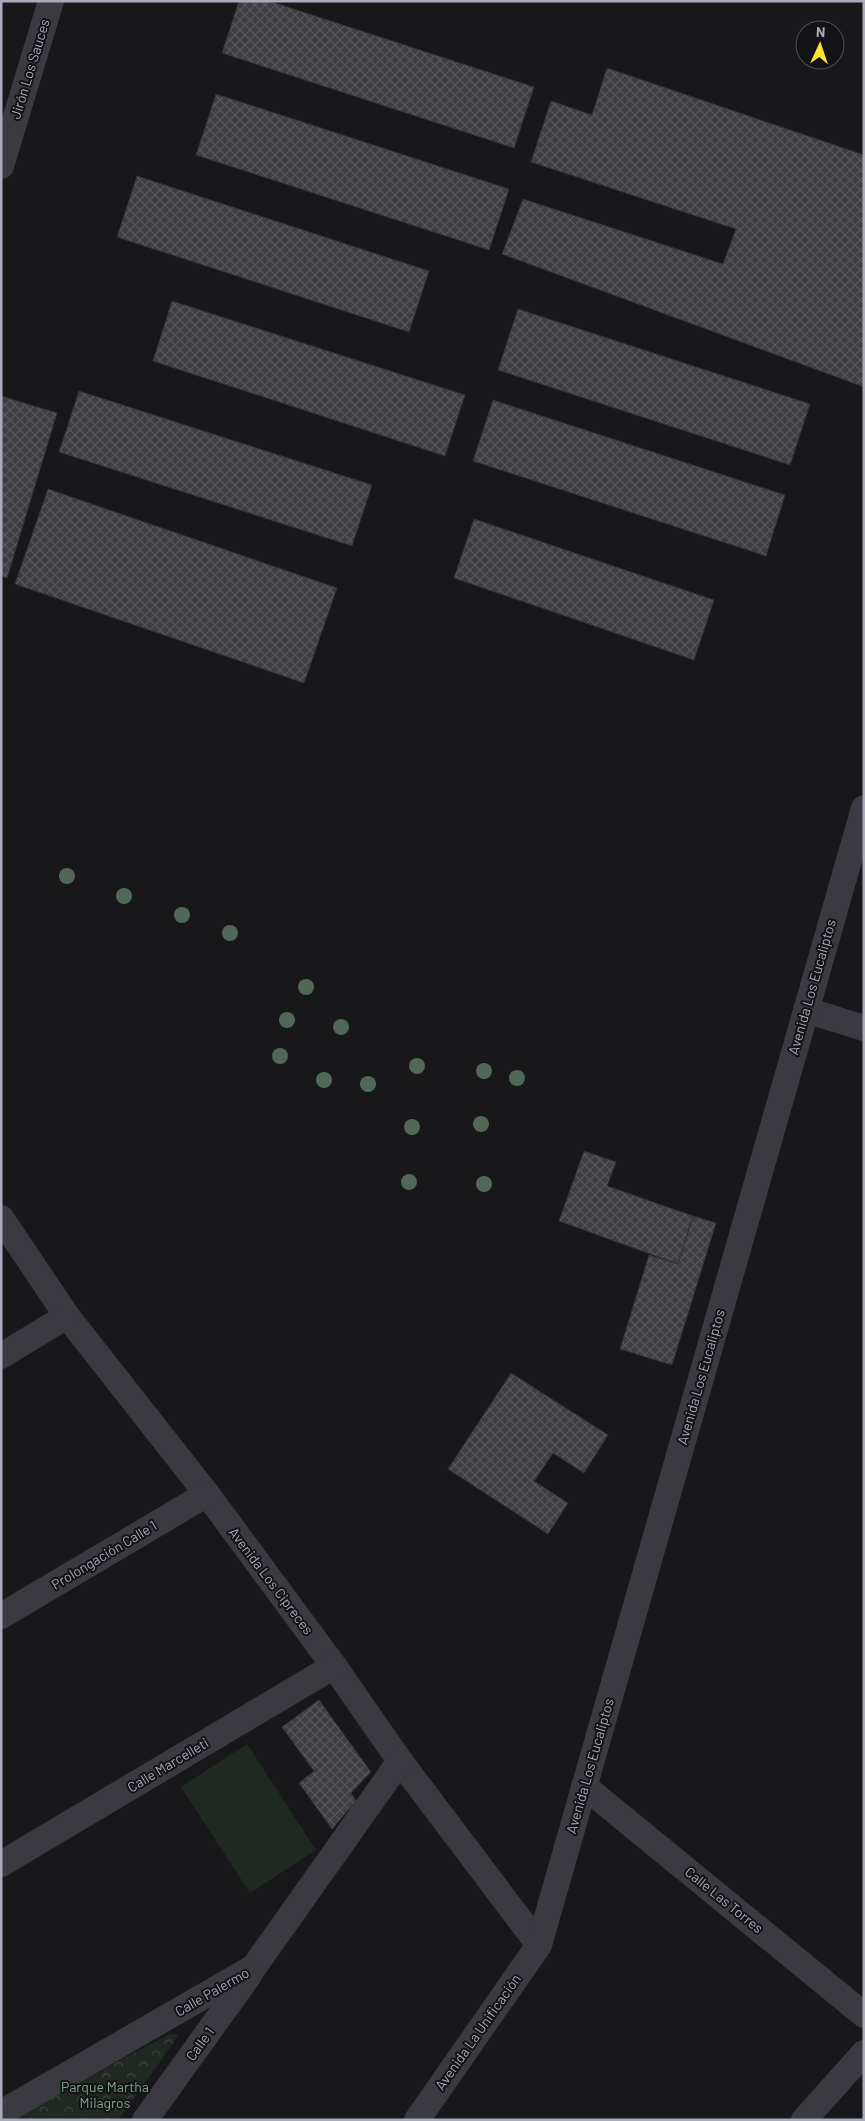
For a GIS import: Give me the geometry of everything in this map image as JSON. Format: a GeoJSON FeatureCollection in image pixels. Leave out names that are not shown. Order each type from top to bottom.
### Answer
{"type":"FeatureCollection","features":[{"type":"Feature","properties":{"kind":"street","name":"Jirón Los Sauces"},"geometry":{"type":"LineString","coordinates":[[1,166],[51,1]]}},
{"type":"Feature","properties":{"kind":"street","name":"Avenida Los Eucaliptos"},"geometry":{"type":"LineString","coordinates":[[539,1945],[864,808]]}},
{"type":"Feature","properties":{"kind":"street"},"geometry":{"type":"LineString","coordinates":[[806,1010],[864,1028]]}},
{"type":"Feature","properties":{"kind":"street","name":"Avenida Los Cipreces"},"geometry":{"type":"LineString","coordinates":[[1,1218],[67,1316],[206,1494],[334,1666],[400,1761],[539,1945]]}},
{"type":"Feature","properties":{"kind":"street"},"geometry":{"type":"LineString","coordinates":[[1,1356],[67,1316]]}},
{"type":"Feature","properties":{"kind":"street","name":"Prolongación Calle 1"},"geometry":{"type":"LineString","coordinates":[[1,1616],[206,1494]]}},
{"type":"Feature","properties":{"kind":"street","name":"Calle Marcelleti"},"geometry":{"type":"LineString","coordinates":[[1,1864],[334,1666]]}},
{"type":"Feature","properties":{"kind":"street","name":"Calle Palermo"},"geometry":{"type":"LineString","coordinates":[[1,2113],[254,1968],[400,1761]]}},
{"type":"Feature","properties":{"kind":"street","name":"Calle Las Torres"},"geometry":{"type":"LineString","coordinates":[[584,1786],[864,2015]]}},
{"type":"Feature","properties":{"kind":"street","name":"Avenida La Unificación"},"geometry":{"type":"LineString","coordinates":[[417,2120],[539,1945]]}},
{"type":"Feature","properties":{"kind":"street","name":"Calle 1"},"geometry":{"type":"LineString","coordinates":[[145,2120],[254,1968]]}},
{"type":"Feature","properties":{"kind":"street"},"geometry":{"type":"LineString","coordinates":[[804,2120],[864,2053]]}},
{"type":"Feature","properties":{"kind":"green space"},"geometry":{"type":"Polygon","coordinates":[[[247,1744],[316,1850],[250,1893],[181,1787],[247,1744]]]}},
{"type":"Feature","properties":{"kind":"green space","name":"Parque Martha Milagros"},"geometry":{"type":"Polygon","coordinates":[[[170,2034],[179,2035],[118,2120],[6,2120],[170,2034]]]}},
{"type":"Feature","properties":{"kind":"building"},"geometry":{"type":"Polygon","coordinates":[[[239,1],[269,1],[534,87],[514,148],[222,53],[239,1]]]}},
{"type":"Feature","properties":{"kind":"building"},"geometry":{"type":"Polygon","coordinates":[[[607,68],[864,155],[864,387],[502,254],[523,199],[723,264],[736,229],[531,162],[551,101],[592,115],[607,68]]]}},
{"type":"Feature","properties":{"kind":"building"},"geometry":{"type":"Polygon","coordinates":[[[216,94],[509,189],[489,250],[196,155],[216,94]]]}},
{"type":"Feature","properties":{"kind":"building"},"geometry":{"type":"Polygon","coordinates":[[[137,176],[429,271],[409,332],[117,237],[137,176]]]}},
{"type":"Feature","properties":{"kind":"building"},"geometry":{"type":"Polygon","coordinates":[[[172,301],[465,395],[445,456],[153,361],[172,301]]]}},
{"type":"Feature","properties":{"kind":"building"},"geometry":{"type":"Polygon","coordinates":[[[518,309],[810,404],[790,465],[498,370],[518,309]]]}},
{"type":"Feature","properties":{"kind":"building"},"geometry":{"type":"Polygon","coordinates":[[[79,391],[372,485],[352,546],[59,452],[79,391]]]}},
{"type":"Feature","properties":{"kind":"building"},"geometry":{"type":"Polygon","coordinates":[[[1,396],[57,413],[7,578],[1,576],[1,396]]]}},
{"type":"Feature","properties":{"kind":"building"},"geometry":{"type":"Polygon","coordinates":[[[493,400],[785,495],[766,556],[473,461],[493,400]]]}},
{"type":"Feature","properties":{"kind":"building"},"geometry":{"type":"Polygon","coordinates":[[[48,489],[337,588],[304,683],[15,584],[48,489]]]}},
{"type":"Feature","properties":{"kind":"building"},"geometry":{"type":"Polygon","coordinates":[[[474,519],[714,600],[694,660],[454,578],[474,519]]]}},
{"type":"Feature","properties":{"kind":"building"},"geometry":{"type":"Polygon","coordinates":[[[584,1151],[616,1162],[607,1186],[693,1216],[678,1264],[559,1221],[584,1151]]]}},
{"type":"Feature","properties":{"kind":"building"},"geometry":{"type":"Polygon","coordinates":[[[693,1216],[716,1223],[672,1365],[620,1349],[649,1255],[678,1264],[693,1216]]]}},
{"type":"Feature","properties":{"kind":"building"},"geometry":{"type":"Polygon","coordinates":[[[511,1373],[608,1435],[584,1473],[553,1453],[534,1481],[568,1503],[548,1534],[448,1469],[511,1373]]]}},
{"type":"Feature","properties":{"kind":"building"},"geometry":{"type":"Polygon","coordinates":[[[319,1700],[371,1772],[351,1793],[356,1801],[332,1829],[299,1783],[314,1771],[282,1727],[319,1700]]]}}]}
